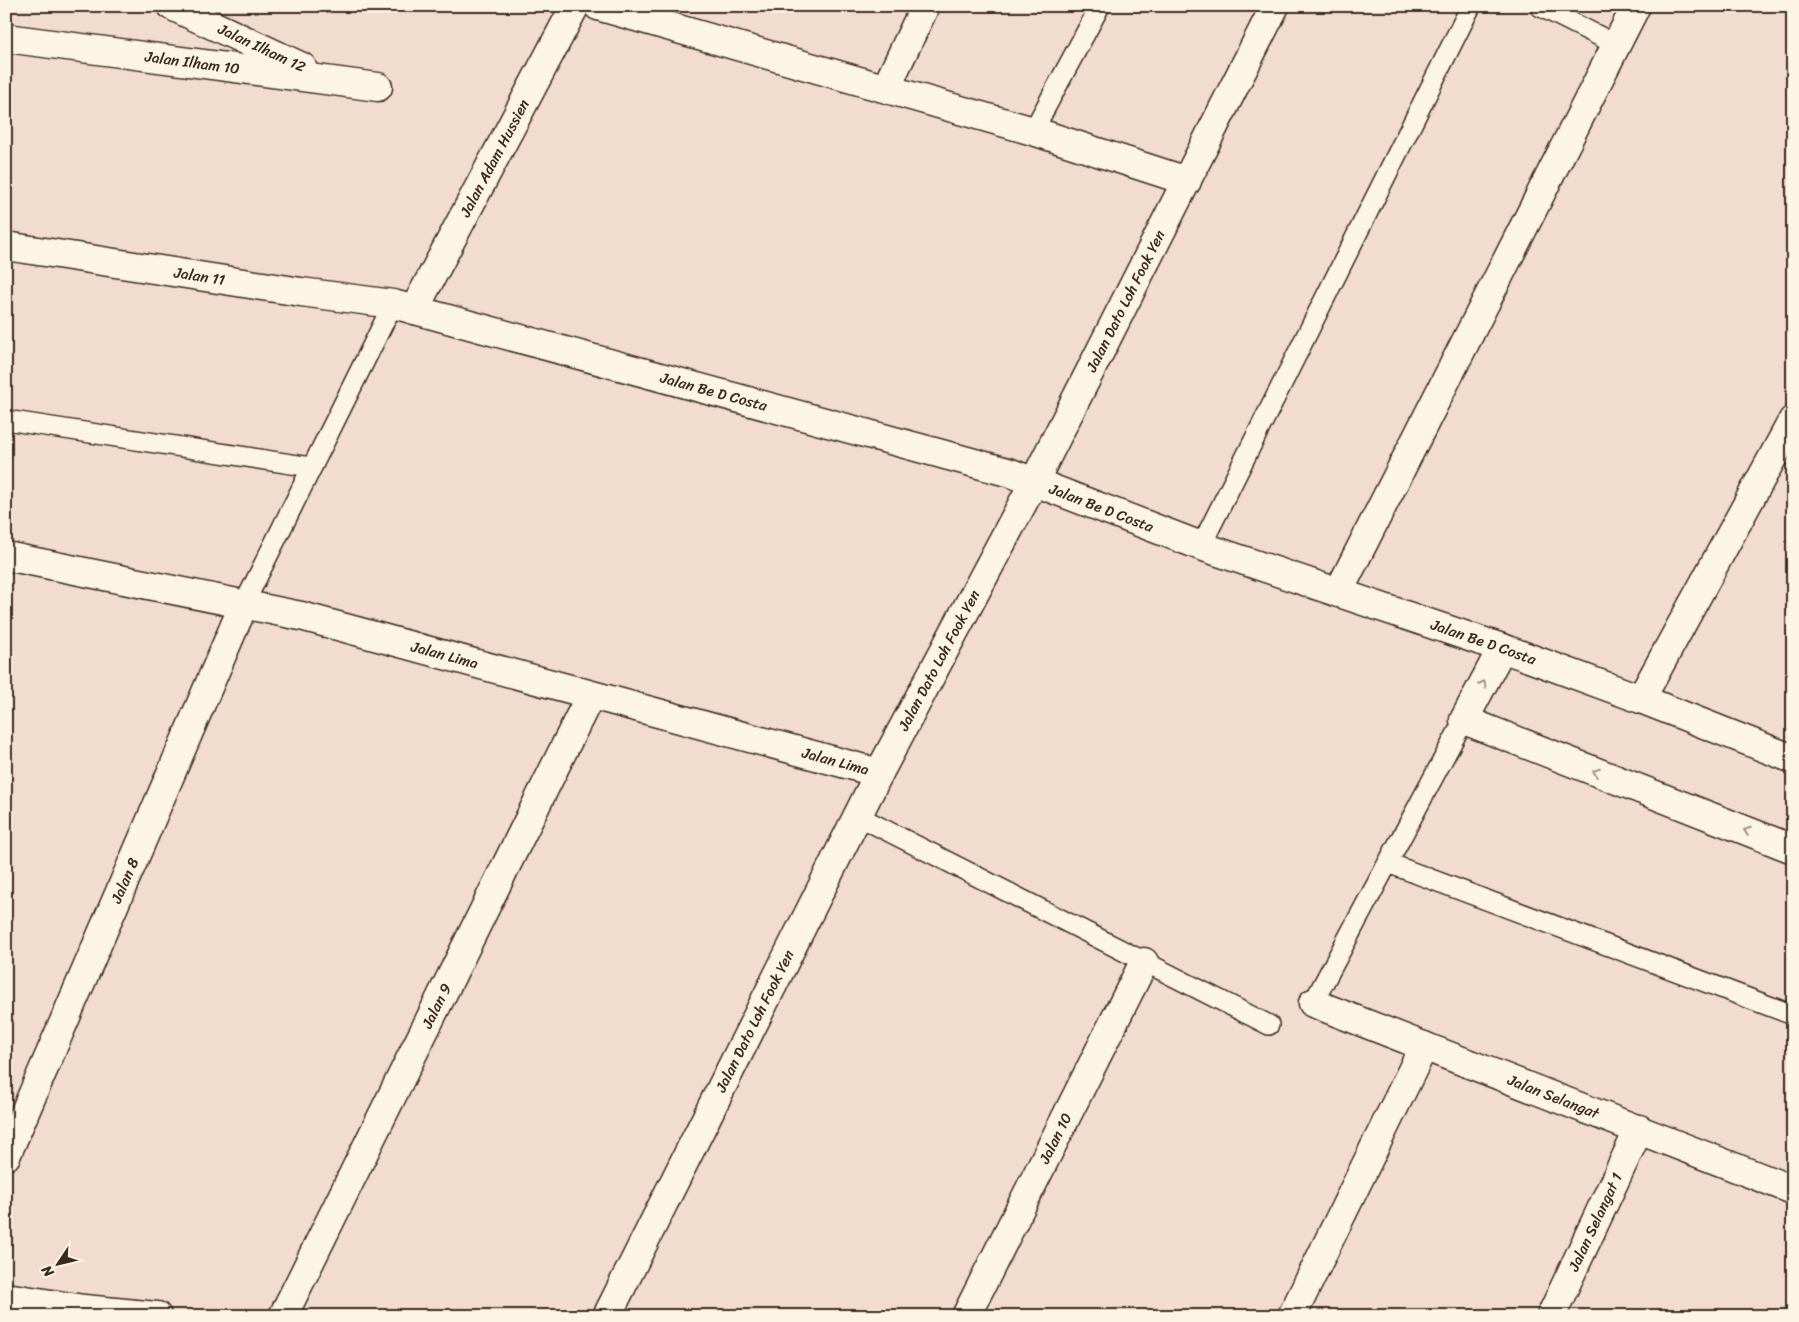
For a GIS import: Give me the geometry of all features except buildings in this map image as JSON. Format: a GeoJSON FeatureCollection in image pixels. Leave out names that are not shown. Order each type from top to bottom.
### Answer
{"type":"FeatureCollection","features":[{"type":"Feature","properties":{"kind":"street","name":"Jalan Ilham 12"},"geometry":{"type":"LineString","coordinates":[[172,6],[325,78]]}},
{"type":"Feature","properties":{"kind":"street"},"geometry":{"type":"LineString","coordinates":[[598,6],[1033,131],[1187,181]]}},
{"type":"Feature","properties":{"kind":"street"},"geometry":{"type":"LineString","coordinates":[[886,88],[925,6]]}},
{"type":"Feature","properties":{"kind":"street","name":"Jalan Dato Loh Fook Yen"},"geometry":{"type":"LineString","coordinates":[[607,1316],[879,774],[1034,482],[1275,6]]}},
{"type":"Feature","properties":{"kind":"street"},"geometry":{"type":"LineString","coordinates":[[1338,594],[1636,6]]}},
{"type":"Feature","properties":{"kind":"street","name":"Jalan Adam Hussien"},"geometry":{"type":"LineString","coordinates":[[404,307],[566,9]]}},
{"type":"Feature","properties":{"kind":"street","name":"Jalan Ilham 10"},"geometry":{"type":"LineString","coordinates":[[6,38],[325,78],[378,87]]}},
{"type":"Feature","properties":{"kind":"street","name":"Jalan 11"},"geometry":{"type":"LineString","coordinates":[[6,246],[404,307]]}},
{"type":"Feature","properties":{"kind":"street","name":"Jalan Be D Costa"},"geometry":{"type":"LineString","coordinates":[[404,307],[1011,473],[1202,546],[1338,594],[1502,648],[1641,699],[1793,759]]}},
{"type":"Feature","properties":{"kind":"street"},"geometry":{"type":"LineString","coordinates":[[1641,699],[1793,420]]}},
{"type":"Feature","properties":{"kind":"street","name":"Jalan Lima"},"geometry":{"type":"LineString","coordinates":[[6,556],[301,616],[879,774]]}},
{"type":"Feature","properties":{"kind":"street","name":"Jalan 8"},"geometry":{"type":"LineString","coordinates":[[6,1156],[244,604]]}},
{"type":"Feature","properties":{"kind":"street"},"geometry":{"type":"LineString","coordinates":[[1502,648],[1464,720],[1793,849]]}},
{"type":"Feature","properties":{"kind":"street","name":"Jalan 9"},"geometry":{"type":"LineString","coordinates":[[283,1316],[590,696]]}},
{"type":"Feature","properties":{"kind":"street","name":"Jalan 10"},"geometry":{"type":"LineString","coordinates":[[966,1316],[1144,962]]}},
{"type":"Feature","properties":{"kind":"street","name":"Jalan Selangat"},"geometry":{"type":"LineString","coordinates":[[1313,1003],[1793,1190]]}},
{"type":"Feature","properties":{"kind":"street"},"geometry":{"type":"LineString","coordinates":[[1292,1316],[1424,1046]]}},
{"type":"Feature","properties":{"kind":"street","name":"Jalan Selangat 1"},"geometry":{"type":"LineString","coordinates":[[1551,1316],[1639,1129]]}},
{"type":"Feature","properties":{"kind":"street"},"geometry":{"type":"LineString","coordinates":[[6,1297],[83,1312],[157,1316]]}},
{"type":"Feature","properties":{"kind":"lane"},"geometry":{"type":"LineString","coordinates":[[1033,131],[1100,6]]}},
{"type":"Feature","properties":{"kind":"lane"},"geometry":{"type":"LineString","coordinates":[[1202,546],[1471,6]]}},
{"type":"Feature","properties":{"kind":"lane"},"geometry":{"type":"LineString","coordinates":[[1539,6],[1617,45]]}},
{"type":"Feature","properties":{"kind":"lane"},"geometry":{"type":"LineString","coordinates":[[244,604],[311,467],[404,307]]}},
{"type":"Feature","properties":{"kind":"lane"},"geometry":{"type":"LineString","coordinates":[[6,420],[311,467]]}},
{"type":"Feature","properties":{"kind":"lane"},"geometry":{"type":"LineString","coordinates":[[1313,1003],[1464,720]]}},
{"type":"Feature","properties":{"kind":"lane"},"geometry":{"type":"LineString","coordinates":[[858,816],[1269,1026]]}},
{"type":"Feature","properties":{"kind":"lane"},"geometry":{"type":"LineString","coordinates":[[1388,863],[1793,1015]]}}]}
